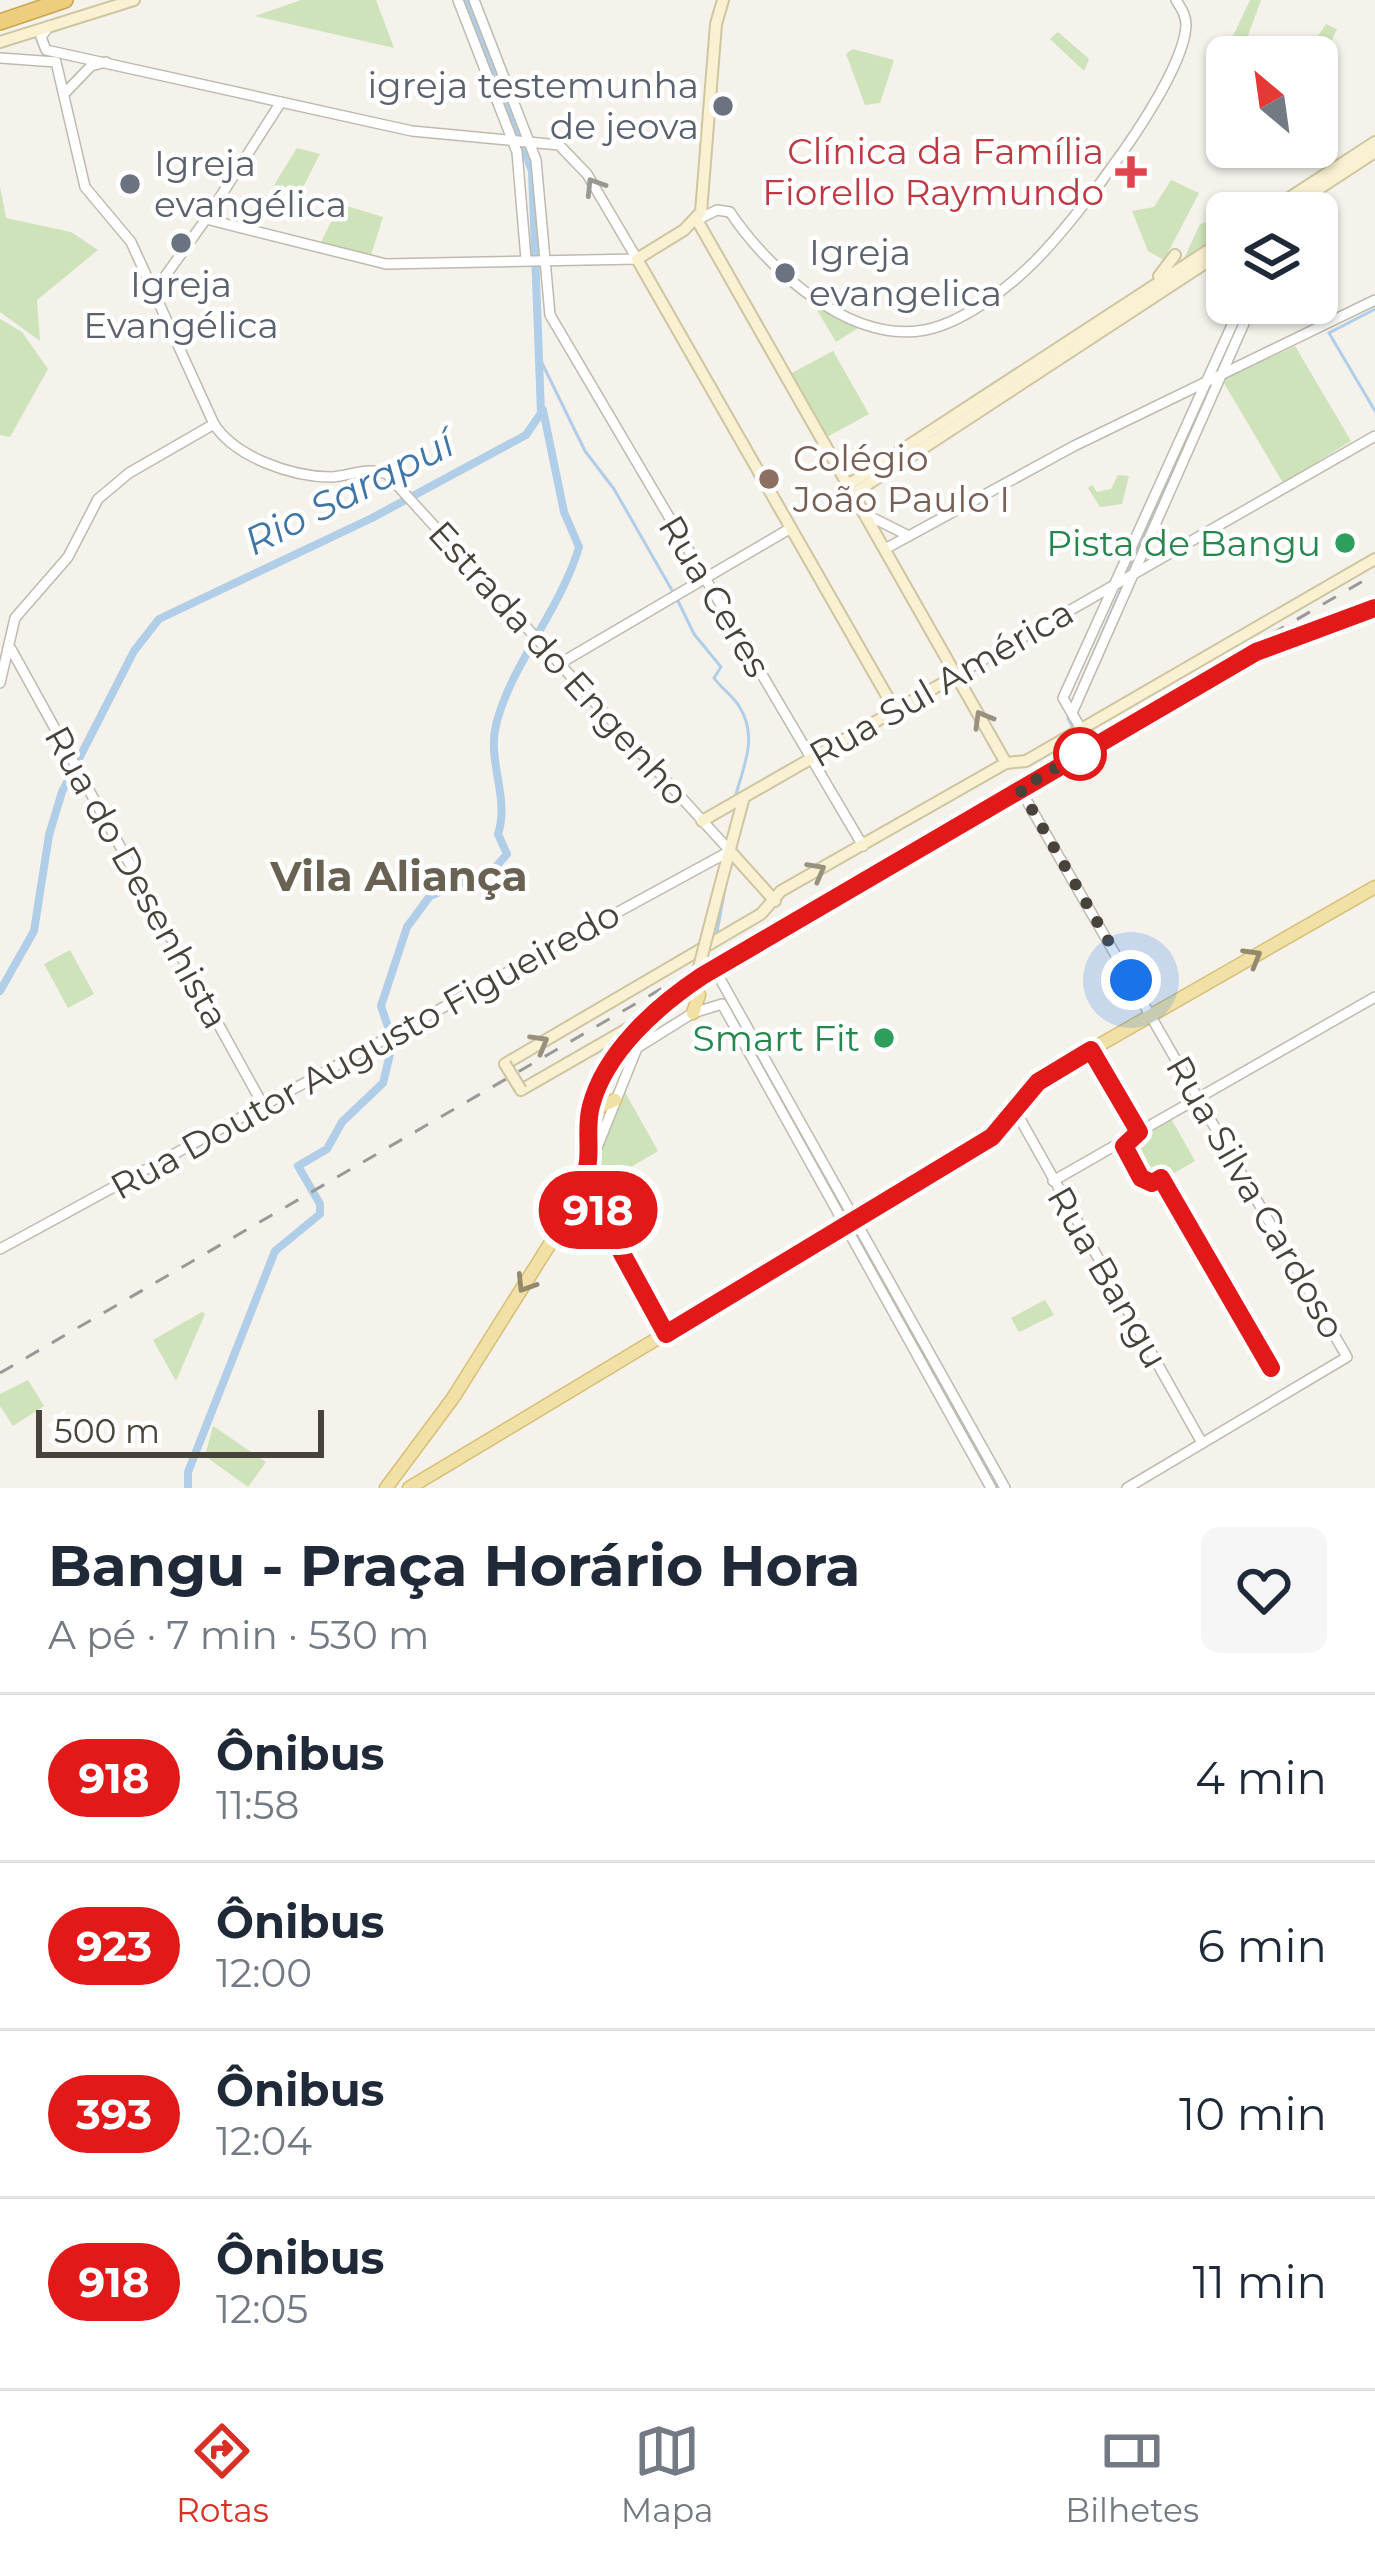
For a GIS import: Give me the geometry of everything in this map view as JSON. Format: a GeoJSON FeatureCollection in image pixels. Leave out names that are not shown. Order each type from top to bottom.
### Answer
{"type":"FeatureCollection","features":[{"type":"Feature","properties":{"kind":"highway"},"geometry":{"type":"LineString","coordinates":[[0,11],[35,0]]}},
{"type":"Feature","properties":{"kind":"highway"},"geometry":{"type":"LineString","coordinates":[[0,22],[65,0]]}},
{"type":"Feature","properties":{"kind":"main road"},"geometry":{"type":"LineString","coordinates":[[0,42],[134,0]]}},
{"type":"Feature","properties":{"kind":"main road"},"geometry":{"type":"LineString","coordinates":[[723,0],[716,24],[706,197],[697,220],[637,259],[895,710]]}},
{"type":"Feature","properties":{"kind":"main road"},"geometry":{"type":"LineString","coordinates":[[1308,192],[1375,142]]}},
{"type":"Feature","properties":{"kind":"main road"},"geometry":{"type":"LineString","coordinates":[[1311,192],[1375,152]]}},
{"type":"Feature","properties":{"kind":"main road"},"geometry":{"type":"LineString","coordinates":[[697,220],[864,513],[881,529],[885,549],[1006,763]]}},
{"type":"Feature","properties":{"kind":"main road"},"geometry":{"type":"LineString","coordinates":[[851,489],[1206,252]]}},
{"type":"Feature","properties":{"kind":"main road"},"geometry":{"type":"LineString","coordinates":[[1140,295],[1175,255]]}},
{"type":"Feature","properties":{"kind":"main road"},"geometry":{"type":"LineString","coordinates":[[851,489],[1206,262]]}},
{"type":"Feature","properties":{"kind":"main road"},"geometry":{"type":"LineString","coordinates":[[737,800],[730,851],[720,886],[698,971],[655,1018],[521,1090],[505,1064],[576,1022],[740,928],[781,891],[1006,763],[1025,760],[1081,729],[1375,559]]}},
{"type":"Feature","properties":{"kind":"main road"},"geometry":{"type":"LineString","coordinates":[[386,1488],[487,1346],[553,1239],[590,1165],[589,1113],[620,1052],[688,985],[1256,652],[1375,608]]}},
{"type":"Feature","properties":{"kind":"main road","name":"Rua Sul América"},"geometry":{"type":"LineString","coordinates":[[702,821],[956,675]]}},
{"type":"Feature","properties":{"kind":"main road","name":"Estrada do Engenho"},"geometry":{"type":"LineString","coordinates":[[730,851],[775,901]]}},
{"type":"Feature","properties":{"kind":"main road"},"geometry":{"type":"LineString","coordinates":[[397,1473],[400,1485],[410,1488],[992,1137],[1054,1071],[1375,887]]}},
{"type":"Feature","properties":{"kind":"main road"},"geometry":{"type":"LineString","coordinates":[[688,985],[699,995],[693,1013]]}},
{"type":"Feature","properties":{"kind":"main road"},"geometry":{"type":"LineString","coordinates":[[595,1094],[602,1106],[615,1100]]}},
{"type":"Feature","properties":{"kind":"street"},"geometry":{"type":"LineString","coordinates":[[458,0],[538,170],[536,259]]}},
{"type":"Feature","properties":{"kind":"street"},"geometry":{"type":"LineString","coordinates":[[474,0],[520,116],[536,259]]}},
{"type":"Feature","properties":{"kind":"street"},"geometry":{"type":"LineString","coordinates":[[697,220],[717,210],[730,212],[793,285],[812,299],[906,332],[945,323],[1003,288],[1051,245],[1157,103],[1184,35],[1185,18],[1176,0]]}},
{"type":"Feature","properties":{"kind":"street"},"geometry":{"type":"LineString","coordinates":[[43,48],[41,34],[50,26]]}},
{"type":"Feature","properties":{"kind":"street"},"geometry":{"type":"LineString","coordinates":[[43,48],[412,131],[552,143]]}},
{"type":"Feature","properties":{"kind":"street"},"geometry":{"type":"LineString","coordinates":[[0,58],[28,61],[43,48]]}},
{"type":"Feature","properties":{"kind":"street"},"geometry":{"type":"LineString","coordinates":[[80,54],[88,70]]}},
{"type":"Feature","properties":{"kind":"street"},"geometry":{"type":"LineString","coordinates":[[80,54],[62,60],[65,84],[109,62]]}},
{"type":"Feature","properties":{"kind":"street","name":"Estrada do Engenho"},"geometry":{"type":"LineString","coordinates":[[28,61],[55,60],[65,84],[86,187],[121,225],[154,275],[157,299],[214,424],[240,452],[329,477],[380,471],[730,851]]}},
{"type":"Feature","properties":{"kind":"street"},"geometry":{"type":"LineString","coordinates":[[157,299],[154,275],[206,219],[281,102]]}},
{"type":"Feature","properties":{"kind":"street"},"geometry":{"type":"LineString","coordinates":[[520,116],[571,154],[637,259]]}},
{"type":"Feature","properties":{"kind":"street"},"geometry":{"type":"LineString","coordinates":[[206,219],[375,262],[637,259]]}},
{"type":"Feature","properties":{"kind":"street","name":"Rua Ceres"},"geometry":{"type":"LineString","coordinates":[[536,259],[549,311],[568,347],[863,845]]}},
{"type":"Feature","properties":{"kind":"street"},"geometry":{"type":"LineString","coordinates":[[885,549],[1003,482],[1375,300]]}},
{"type":"Feature","properties":{"kind":"street"},"geometry":{"type":"LineString","coordinates":[[1081,729],[1063,698],[1233,324]]}},
{"type":"Feature","properties":{"kind":"street"},"geometry":{"type":"LineString","coordinates":[[1072,713],[1243,324]]}},
{"type":"Feature","properties":{"kind":"street"},"geometry":{"type":"LineString","coordinates":[[1227,357],[1237,368]]}},
{"type":"Feature","properties":{"kind":"street"},"geometry":{"type":"LineString","coordinates":[[1189,392],[1199,401]]}},
{"type":"Feature","properties":{"kind":"street"},"geometry":{"type":"LineString","coordinates":[[0,683],[15,618],[68,557],[98,499],[129,472],[214,424]]}},
{"type":"Feature","properties":{"kind":"street","name":"Rua Sul América"},"geometry":{"type":"LineString","coordinates":[[956,675],[1375,436]]}},
{"type":"Feature","properties":{"kind":"street"},"geometry":{"type":"LineString","coordinates":[[559,664],[791,528]]}},
{"type":"Feature","properties":{"kind":"street"},"geometry":{"type":"LineString","coordinates":[[881,529],[909,536]]}},
{"type":"Feature","properties":{"kind":"street","name":"Rua do Desenhista"},"geometry":{"type":"LineString","coordinates":[[11,649],[263,1105]]}},
{"type":"Feature","properties":{"kind":"street","name":"Rua Silva Cardoso"},"geometry":{"type":"LineString","coordinates":[[1020,789],[1347,1357],[1202,1444]]}},
{"type":"Feature","properties":{"kind":"street","name":"Rua Doutor Augusto Figueiredo"},"geometry":{"type":"LineString","coordinates":[[0,1249],[730,851]]}},
{"type":"Feature","properties":{"kind":"street"},"geometry":{"type":"LineString","coordinates":[[715,968],[991,1488]]}},
{"type":"Feature","properties":{"kind":"street"},"geometry":{"type":"LineString","coordinates":[[1053,1181],[1375,997]]}},
{"type":"Feature","properties":{"kind":"street"},"geometry":{"type":"LineString","coordinates":[[590,1165],[625,1070],[643,1042],[693,1013],[722,1004],[1005,1488]]}},
{"type":"Feature","properties":{"kind":"street"},"geometry":{"type":"LineString","coordinates":[[1091,1050],[1139,1132]]}},
{"type":"Feature","properties":{"kind":"street","name":"Rua Bangu"},"geometry":{"type":"LineString","coordinates":[[1015,1110],[1202,1444]]}},
{"type":"Feature","properties":{"kind":"street"},"geometry":{"type":"LineString","coordinates":[[1127,1488],[1202,1444]]}},
{"type":"Feature","properties":{"kind":"green space"},"geometry":{"type":"Polygon","coordinates":[[[301,0],[376,0],[394,48],[255,16],[301,0]]]}},
{"type":"Feature","properties":{"kind":"green space"},"geometry":{"type":"Polygon","coordinates":[[[1250,0],[1261,0],[1248,36],[1233,36],[1250,0]]]}},
{"type":"Feature","properties":{"kind":"green space"},"geometry":{"type":"Polygon","coordinates":[[[1326,24],[1337,29],[1334,36],[1318,36],[1326,24]]]}},
{"type":"Feature","properties":{"kind":"green space"},"geometry":{"type":"Polygon","coordinates":[[[1058,32],[1089,59],[1084,71],[1050,39],[1058,32]]]}},
{"type":"Feature","properties":{"kind":"green space"},"geometry":{"type":"Polygon","coordinates":[[[853,49],[894,60],[880,103],[865,105],[846,54],[853,49]]]}},
{"type":"Feature","properties":{"kind":"green space"},"geometry":{"type":"Polygon","coordinates":[[[297,148],[320,154],[297,199],[274,185],[297,148]]]}},
{"type":"Feature","properties":{"kind":"green space"},"geometry":{"type":"Polygon","coordinates":[[[1171,180],[1199,193],[1164,260],[1148,251],[1132,211],[1154,207],[1171,180]]]}},
{"type":"Feature","properties":{"kind":"green space"},"geometry":{"type":"Polygon","coordinates":[[[0,186],[6,218],[71,232],[98,250],[37,300],[40,341],[0,312],[0,186]]]}},
{"type":"Feature","properties":{"kind":"green space"},"geometry":{"type":"Polygon","coordinates":[[[340,204],[383,217],[370,258],[320,244],[340,204]]]}},
{"type":"Feature","properties":{"kind":"green space"},"geometry":{"type":"Polygon","coordinates":[[[1206,222],[1206,249],[1182,263],[1200,224],[1206,222]]]}},
{"type":"Feature","properties":{"kind":"green space"},"geometry":{"type":"Polygon","coordinates":[[[824,307],[863,325],[836,342],[817,310],[824,307]]]}},
{"type":"Feature","properties":{"kind":"green space"},"geometry":{"type":"Polygon","coordinates":[[[0,319],[22,332],[48,369],[10,437],[0,435],[0,319]]]}},
{"type":"Feature","properties":{"kind":"green space"},"geometry":{"type":"Polygon","coordinates":[[[1295,346],[1351,441],[1283,483],[1224,383],[1227,377],[1295,346]]]}},
{"type":"Feature","properties":{"kind":"green space"},"geometry":{"type":"Polygon","coordinates":[[[833,351],[869,414],[827,437],[790,374],[833,351]]]}},
{"type":"Feature","properties":{"kind":"green space"},"geometry":{"type":"Polygon","coordinates":[[[1118,475],[1129,476],[1122,504],[1100,507],[1088,488],[1092,485],[1097,492],[1111,489],[1118,475]]]}},
{"type":"Feature","properties":{"kind":"green space"},"geometry":{"type":"Polygon","coordinates":[[[70,950],[94,994],[68,1008],[44,964],[70,950]]]}},
{"type":"Feature","properties":{"kind":"green space"},"geometry":{"type":"Polygon","coordinates":[[[622,1087],[658,1151],[594,1189],[587,1181],[622,1087]]]}},
{"type":"Feature","properties":{"kind":"green space"},"geometry":{"type":"Polygon","coordinates":[[[1169,1115],[1195,1161],[1145,1190],[1118,1144],[1169,1115]]]}},
{"type":"Feature","properties":{"kind":"green space"},"geometry":{"type":"Polygon","coordinates":[[[1045,1300],[1054,1315],[1019,1332],[1011,1318],[1045,1300]]]}},
{"type":"Feature","properties":{"kind":"green space"},"geometry":{"type":"Polygon","coordinates":[[[205,1314],[176,1381],[153,1340],[205,1314]]]}},
{"type":"Feature","properties":{"kind":"green space"},"geometry":{"type":"Polygon","coordinates":[[[28,1380],[44,1406],[13,1426],[0,1406],[0,1394],[28,1380]]]}},
{"type":"Feature","properties":{"kind":"green space"},"geometry":{"type":"Polygon","coordinates":[[[213,1426],[266,1462],[248,1487],[205,1456],[213,1426]]]}},
{"type":"Feature","properties":{"kind":"waterway","name":"Rio Sarapuí"},"geometry":{"type":"LineString","coordinates":[[0,991],[34,931],[49,835],[62,792],[134,651],[159,619],[372,518],[526,435],[541,413],[532,171],[466,0]]}},
{"type":"Feature","properties":{"kind":"waterway"},"geometry":{"type":"LineString","coordinates":[[1375,309],[1329,333],[1375,411]]}},
{"type":"Feature","properties":{"kind":"waterway"},"geometry":{"type":"LineString","coordinates":[[1218,369],[1238,324]]}},
{"type":"Feature","properties":{"kind":"waterway"},"geometry":{"type":"LineString","coordinates":[[542,363],[585,451],[614,489],[673,592]]}},
{"type":"Feature","properties":{"kind":"waterway"},"geometry":{"type":"LineString","coordinates":[[1128,573],[1207,393]]}},
{"type":"Feature","properties":{"kind":"waterway"},"geometry":{"type":"LineString","coordinates":[[188,1488],[188,1472],[275,1251],[320,1214],[320,1204],[298,1166],[327,1149],[342,1122],[383,1083],[393,1042],[381,1006],[407,927],[430,896],[494,869],[507,854],[498,834],[496,725],[512,681],[579,547],[564,512],[543,410]]}},
{"type":"Feature","properties":{"kind":"waterway"},"geometry":{"type":"LineString","coordinates":[[1080,684],[1122,587]]}},
{"type":"Feature","properties":{"kind":"waterway"},"geometry":{"type":"LineString","coordinates":[[678,601],[694,634],[721,667],[714,678],[745,718],[748,752],[735,798]]}},
{"type":"Feature","properties":{"kind":"waterway"},"geometry":{"type":"LineString","coordinates":[[1068,718],[1073,728]]}},
{"type":"Feature","properties":{"kind":"waterway"},"geometry":{"type":"LineString","coordinates":[[717,932],[726,883]]}},
{"type":"Feature","properties":{"kind":"waterway"},"geometry":{"type":"LineString","coordinates":[[779,1094],[849,1219]]}},
{"type":"Feature","properties":{"kind":"waterway"},"geometry":{"type":"LineString","coordinates":[[853,1228],[999,1488]]}},
{"type":"Feature","properties":{"kind":"railway"},"geometry":{"type":"LineString","coordinates":[[0,1373],[1375,574]]}},
{"type":"Feature","properties":{"kind":"bus line","name":"918"},"geometry":{"type":"LineString","coordinates":[[1271,1368],[1161,1178],[1152,1183],[1141,1178],[1124,1146],[1126,1139],[1139,1132],[1091,1050],[1038,1082],[992,1137],[666,1334],[583,1182],[592,1154],[589,1113],[627,1041],[702,976],[1256,652],[1307,637],[1375,608]]}},
{"type":"Feature","properties":{"kind":"place","name":"igreja testemunha de jeova"},"geometry":{"type":"Point","coordinates":[723,106]}},
{"type":"Feature","properties":{"kind":"place","name":"Clínica da Família Fiorello Raymundo"},"geometry":{"type":"Point","coordinates":[1131,172]}},
{"type":"Feature","properties":{"kind":"place","name":"Igreja evangélica"},"geometry":{"type":"Point","coordinates":[130,184]}},
{"type":"Feature","properties":{"kind":"place","name":"Igreja Evangélica"},"geometry":{"type":"Point","coordinates":[181,243]}},
{"type":"Feature","properties":{"kind":"place","name":"Igreja evangelica"},"geometry":{"type":"Point","coordinates":[785,273]}},
{"type":"Feature","properties":{"kind":"place","name":"Colégio João Paulo I"},"geometry":{"type":"Point","coordinates":[769,479]}},
{"type":"Feature","properties":{"kind":"place","name":"Pista de Bangu"},"geometry":{"type":"Point","coordinates":[1345,543]}},
{"type":"Feature","properties":{"kind":"place","name":"Smart Fit"},"geometry":{"type":"Point","coordinates":[884,1038]}},
{"type":"Feature","properties":{"kind":"district","name":"Vila Aliança"},"geometry":{"type":"Point","coordinates":[399,876]}},
{"type":"Feature","properties":{"kind":"route"},"geometry":{"type":"LineString","coordinates":[[1080,754],[1086,750],[1020,789],[1131,980]]}}]}
